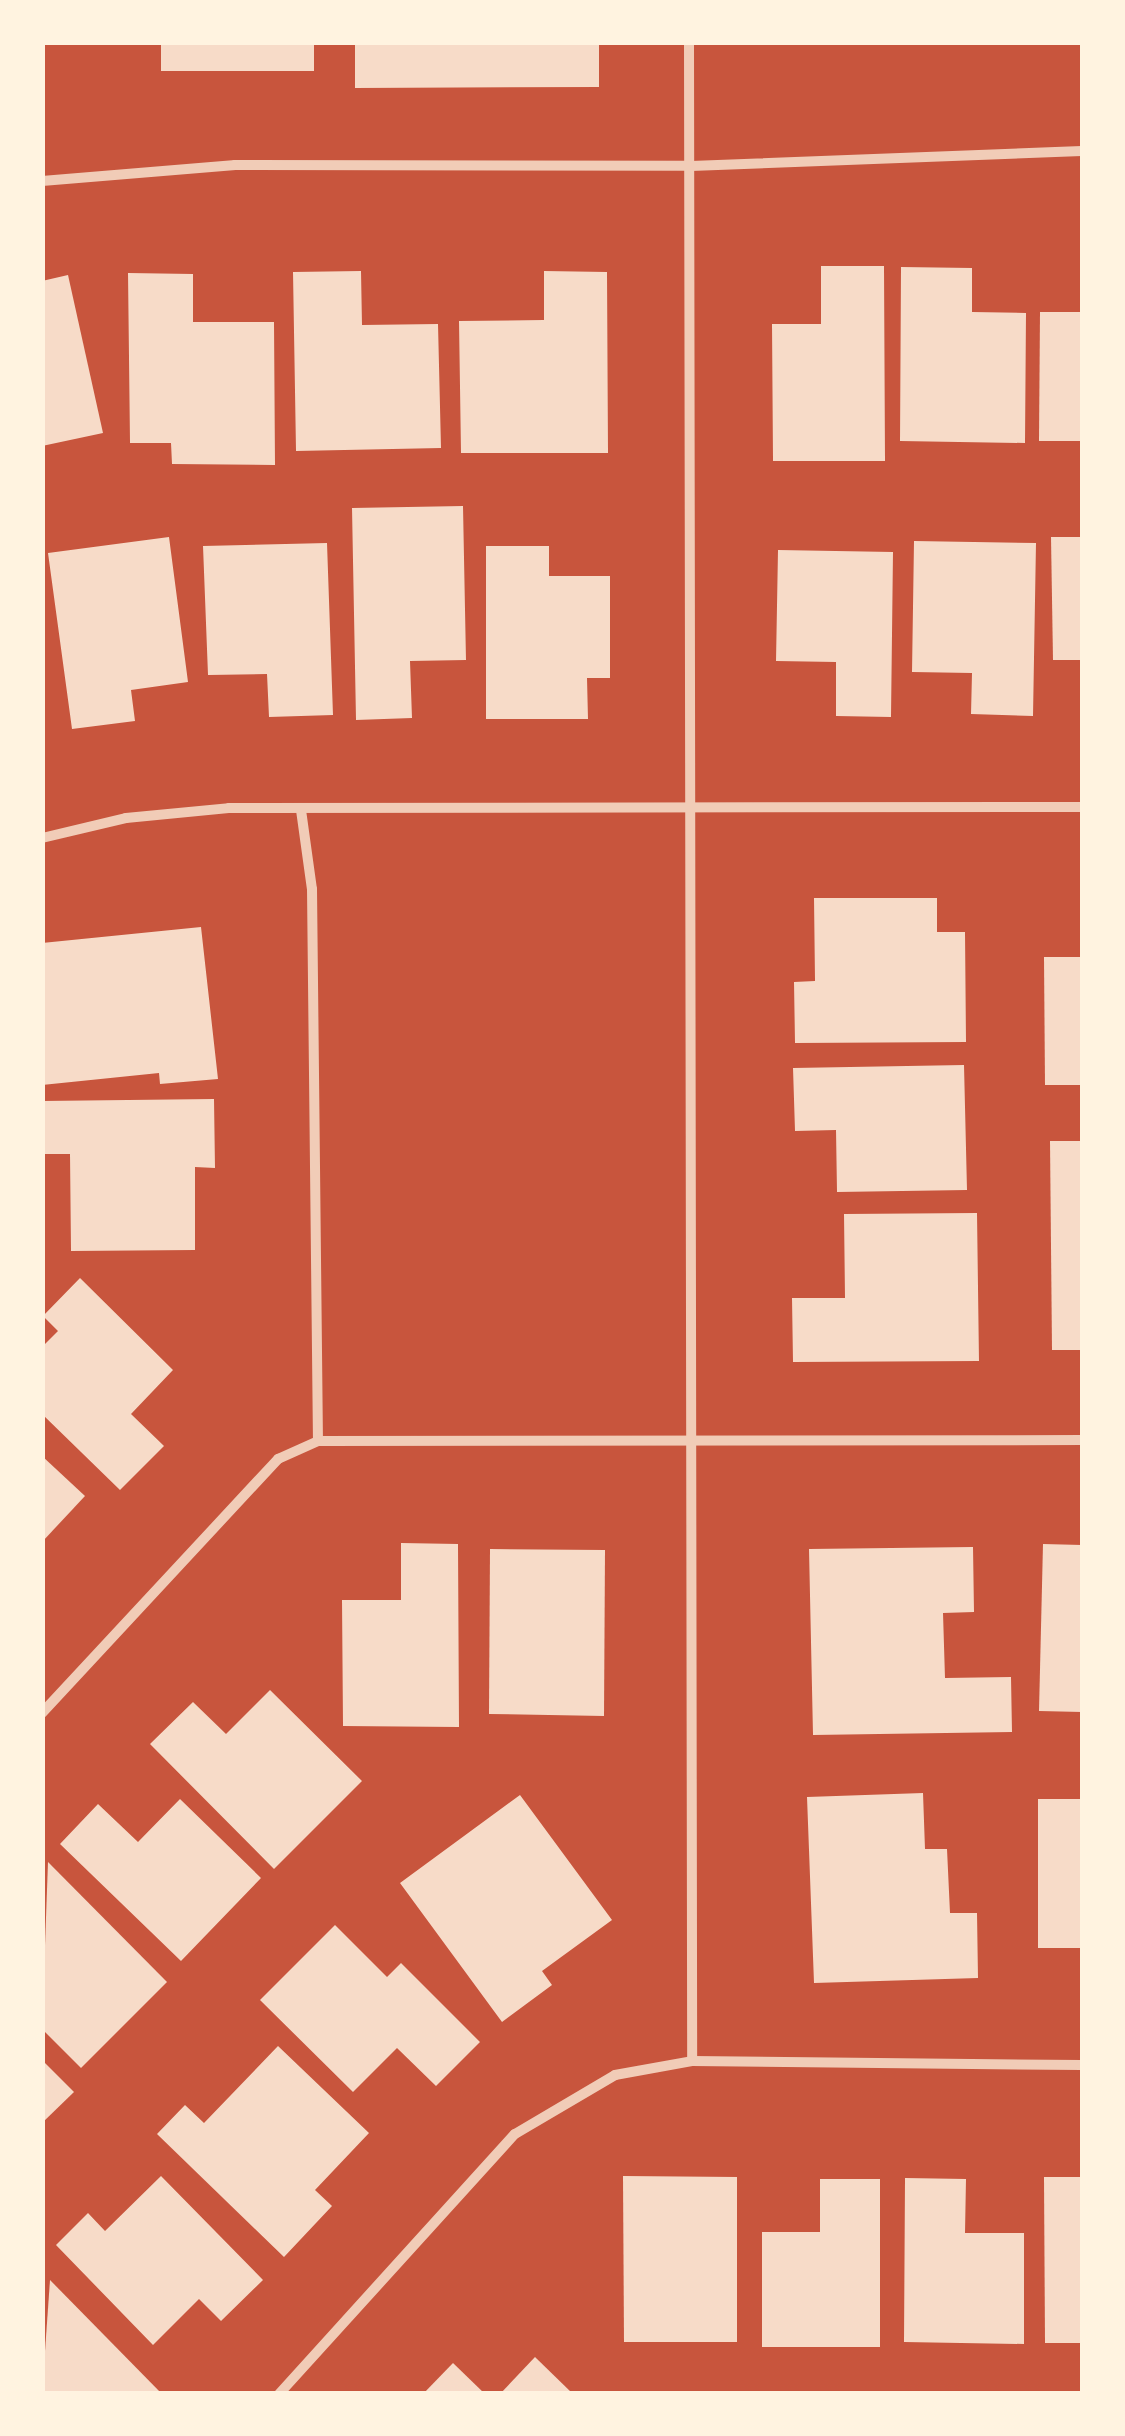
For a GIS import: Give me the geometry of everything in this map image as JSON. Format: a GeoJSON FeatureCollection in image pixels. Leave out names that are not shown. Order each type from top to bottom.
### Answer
{"type":"FeatureCollection","features":[{"type":"Feature","properties":{"kind":"street"},"geometry":{"type":"LineString","coordinates":[[689,42],[692,2061]]}},
{"type":"Feature","properties":{"kind":"street"},"geometry":{"type":"LineString","coordinates":[[42,181],[235,165],[691,166],[1082,151]]}},
{"type":"Feature","properties":{"kind":"street"},"geometry":{"type":"LineString","coordinates":[[42,838],[178,811],[1082,807]]}},
{"type":"Feature","properties":{"kind":"street"},"geometry":{"type":"LineString","coordinates":[[301,810],[312,888],[318,1440]]}},
{"type":"Feature","properties":{"kind":"street"},"geometry":{"type":"LineString","coordinates":[[42,1713],[278,1459],[318,1440],[1082,1440]]}},
{"type":"Feature","properties":{"kind":"street"},"geometry":{"type":"LineString","coordinates":[[279,2394],[515,2134],[616,2075],[692,2061],[1082,2064]]}},
{"type":"Feature","properties":{"kind":"building"},"geometry":{"type":"Polygon","coordinates":[[[161,42],[314,42],[314,71],[161,71],[161,42]]]}},
{"type":"Feature","properties":{"kind":"building"},"geometry":{"type":"Polygon","coordinates":[[[355,42],[599,42],[599,87],[355,88],[355,42]]]}},
{"type":"Feature","properties":{"kind":"building"},"geometry":{"type":"Polygon","coordinates":[[[821,266],[884,266],[885,461],[773,461],[772,324],[821,324],[821,266]]]}},
{"type":"Feature","properties":{"kind":"building"},"geometry":{"type":"Polygon","coordinates":[[[901,267],[972,268],[972,312],[1026,313],[1025,443],[900,441],[901,267]]]}},
{"type":"Feature","properties":{"kind":"building"},"geometry":{"type":"Polygon","coordinates":[[[361,271],[362,325],[438,324],[441,448],[296,451],[293,272],[361,271]]]}},
{"type":"Feature","properties":{"kind":"building"},"geometry":{"type":"Polygon","coordinates":[[[544,271],[607,272],[608,453],[461,453],[459,321],[544,320],[544,271]]]}},
{"type":"Feature","properties":{"kind":"building"},"geometry":{"type":"Polygon","coordinates":[[[128,273],[193,274],[193,322],[274,322],[275,465],[172,464],[171,443],[130,443],[128,273]]]}},
{"type":"Feature","properties":{"kind":"building"},"geometry":{"type":"Polygon","coordinates":[[[68,275],[103,433],[42,446],[42,281],[68,275]]]}},
{"type":"Feature","properties":{"kind":"building"},"geometry":{"type":"Polygon","coordinates":[[[1040,312],[1082,312],[1082,441],[1039,441],[1040,312]]]}},
{"type":"Feature","properties":{"kind":"building"},"geometry":{"type":"Polygon","coordinates":[[[463,506],[466,660],[410,661],[412,718],[356,720],[352,508],[463,506]]]}},
{"type":"Feature","properties":{"kind":"building"},"geometry":{"type":"Polygon","coordinates":[[[169,537],[188,682],[131,690],[135,721],[72,729],[48,553],[169,537]]]}},
{"type":"Feature","properties":{"kind":"building"},"geometry":{"type":"Polygon","coordinates":[[[1051,537],[1082,537],[1082,660],[1053,660],[1051,537]]]}},
{"type":"Feature","properties":{"kind":"building"},"geometry":{"type":"Polygon","coordinates":[[[914,541],[1036,543],[1033,716],[971,714],[972,673],[912,672],[914,541]]]}},
{"type":"Feature","properties":{"kind":"building"},"geometry":{"type":"Polygon","coordinates":[[[327,543],[333,715],[269,717],[267,674],[208,675],[203,546],[327,543]]]}},
{"type":"Feature","properties":{"kind":"building"},"geometry":{"type":"Polygon","coordinates":[[[486,546],[549,546],[549,576],[610,576],[610,678],[587,678],[588,719],[486,719],[486,546]]]}},
{"type":"Feature","properties":{"kind":"building"},"geometry":{"type":"Polygon","coordinates":[[[778,550],[893,552],[891,717],[836,716],[836,662],[776,661],[778,550]]]}},
{"type":"Feature","properties":{"kind":"building"},"geometry":{"type":"Polygon","coordinates":[[[814,898],[937,898],[937,932],[965,932],[966,1042],[795,1043],[794,982],[815,981],[814,898]]]}},
{"type":"Feature","properties":{"kind":"building"},"geometry":{"type":"Polygon","coordinates":[[[201,927],[218,1079],[160,1084],[159,1073],[42,1085],[42,943],[201,927]]]}},
{"type":"Feature","properties":{"kind":"building"},"geometry":{"type":"Polygon","coordinates":[[[1044,957],[1082,957],[1082,1085],[1045,1085],[1044,957]]]}},
{"type":"Feature","properties":{"kind":"building"},"geometry":{"type":"Polygon","coordinates":[[[964,1065],[967,1190],[837,1192],[836,1130],[795,1131],[793,1068],[964,1065]]]}},
{"type":"Feature","properties":{"kind":"building"},"geometry":{"type":"Polygon","coordinates":[[[214,1099],[215,1168],[195,1167],[195,1250],[71,1251],[70,1154],[43,1154],[42,1101],[214,1099]]]}},
{"type":"Feature","properties":{"kind":"building"},"geometry":{"type":"Polygon","coordinates":[[[1050,1141],[1082,1141],[1082,1350],[1052,1350],[1050,1141]]]}},
{"type":"Feature","properties":{"kind":"building"},"geometry":{"type":"Polygon","coordinates":[[[977,1213],[979,1361],[793,1362],[792,1298],[845,1298],[844,1214],[977,1213]]]}},
{"type":"Feature","properties":{"kind":"building"},"geometry":{"type":"Polygon","coordinates":[[[80,1278],[173,1370],[131,1414],[164,1446],[120,1490],[42,1414],[42,1347],[58,1331],[43,1316],[80,1278]]]}},
{"type":"Feature","properties":{"kind":"building"},"geometry":{"type":"Polygon","coordinates":[[[42,1456],[85,1496],[42,1542],[42,1456]]]}},
{"type":"Feature","properties":{"kind":"building"},"geometry":{"type":"Polygon","coordinates":[[[401,1543],[458,1544],[459,1727],[343,1726],[342,1600],[401,1600],[401,1543]]]}},
{"type":"Feature","properties":{"kind":"building"},"geometry":{"type":"Polygon","coordinates":[[[1043,1544],[1082,1545],[1082,1712],[1039,1711],[1043,1544]]]}},
{"type":"Feature","properties":{"kind":"building"},"geometry":{"type":"Polygon","coordinates":[[[973,1547],[974,1612],[943,1613],[945,1678],[1011,1677],[1012,1732],[813,1735],[809,1549],[973,1547]]]}},
{"type":"Feature","properties":{"kind":"building"},"geometry":{"type":"Polygon","coordinates":[[[490,1549],[605,1550],[604,1716],[489,1714],[490,1549]]]}},
{"type":"Feature","properties":{"kind":"building"},"geometry":{"type":"Polygon","coordinates":[[[270,1690],[362,1781],[274,1869],[150,1744],[193,1702],[226,1734],[270,1690]]]}},
{"type":"Feature","properties":{"kind":"building"},"geometry":{"type":"Polygon","coordinates":[[[923,1793],[925,1849],[947,1849],[950,1913],[977,1913],[978,1978],[814,1983],[807,1797],[923,1793]]]}},
{"type":"Feature","properties":{"kind":"building"},"geometry":{"type":"Polygon","coordinates":[[[520,1795],[612,1920],[542,1971],[552,1985],[502,2022],[400,1883],[520,1795]]]}},
{"type":"Feature","properties":{"kind":"building"},"geometry":{"type":"Polygon","coordinates":[[[180,1799],[261,1878],[181,1961],[60,1844],[98,1804],[138,1842],[180,1799]]]}},
{"type":"Feature","properties":{"kind":"building"},"geometry":{"type":"Polygon","coordinates":[[[1038,1799],[1082,1799],[1082,1948],[1038,1948],[1038,1799]]]}},
{"type":"Feature","properties":{"kind":"building"},"geometry":{"type":"Polygon","coordinates":[[[48,1862],[167,1982],[81,2068],[42,2029],[48,1862]]]}},
{"type":"Feature","properties":{"kind":"building"},"geometry":{"type":"Polygon","coordinates":[[[335,1925],[387,1977],[401,1963],[480,2042],[436,2086],[397,2048],[353,2092],[260,2000],[335,1925]]]}},
{"type":"Feature","properties":{"kind":"building"},"geometry":{"type":"Polygon","coordinates":[[[278,2046],[369,2133],[315,2190],[332,2206],[284,2257],[157,2134],[185,2105],[204,2123],[278,2046]]]}},
{"type":"Feature","properties":{"kind":"building"},"geometry":{"type":"Polygon","coordinates":[[[42,2060],[74,2092],[42,2123],[42,2060]]]}},
{"type":"Feature","properties":{"kind":"building"},"geometry":{"type":"Polygon","coordinates":[[[161,2176],[263,2280],[221,2321],[199,2299],[153,2345],[56,2245],[88,2213],[105,2231],[161,2176]]]}},
{"type":"Feature","properties":{"kind":"building"},"geometry":{"type":"Polygon","coordinates":[[[623,2176],[737,2177],[737,2342],[624,2342],[623,2176]]]}},
{"type":"Feature","properties":{"kind":"building"},"geometry":{"type":"Polygon","coordinates":[[[1044,2177],[1082,2177],[1082,2343],[1045,2343],[1044,2177]]]}},
{"type":"Feature","properties":{"kind":"building"},"geometry":{"type":"Polygon","coordinates":[[[905,2178],[966,2179],[965,2233],[1024,2233],[1024,2344],[904,2342],[905,2178]]]}},
{"type":"Feature","properties":{"kind":"building"},"geometry":{"type":"Polygon","coordinates":[[[820,2179],[880,2179],[880,2347],[762,2347],[762,2232],[820,2232],[820,2179]]]}},
{"type":"Feature","properties":{"kind":"building"},"geometry":{"type":"Polygon","coordinates":[[[50,2280],[162,2394],[42,2394],[50,2280]]]}},
{"type":"Feature","properties":{"kind":"building"},"geometry":{"type":"Polygon","coordinates":[[[535,2357],[573,2394],[500,2394],[535,2357]]]}},
{"type":"Feature","properties":{"kind":"building"},"geometry":{"type":"Polygon","coordinates":[[[453,2363],[485,2394],[423,2394],[453,2363]]]}}]}
